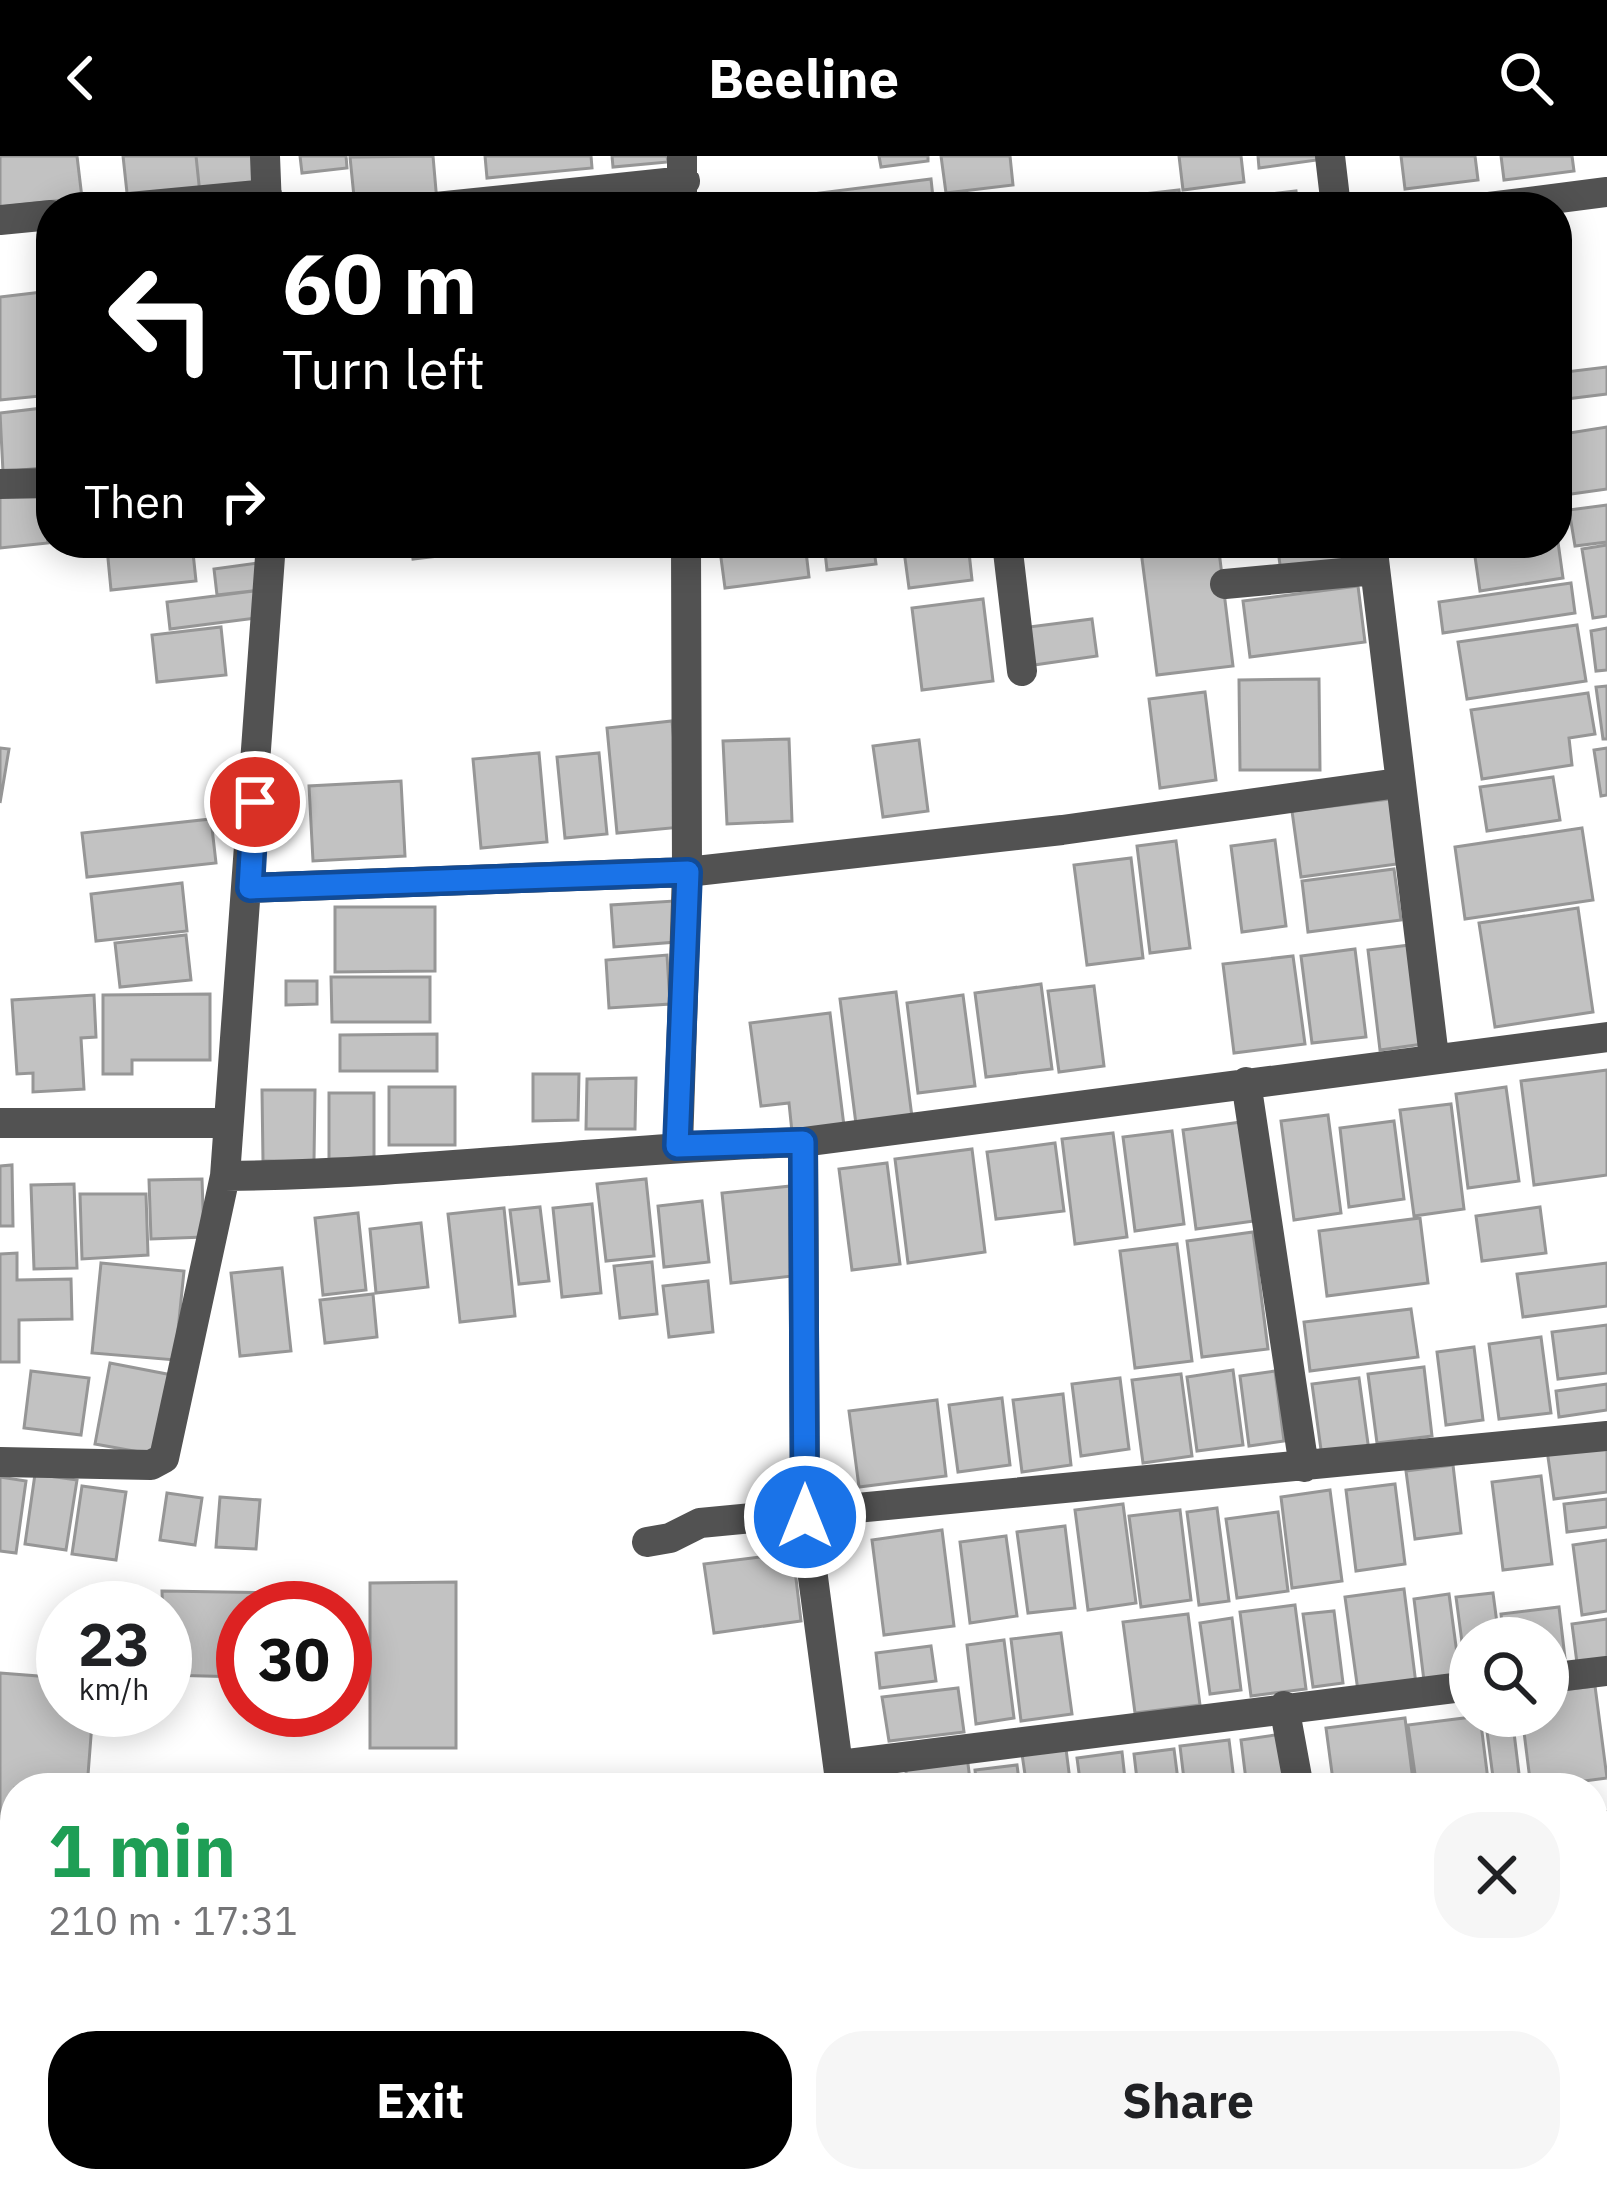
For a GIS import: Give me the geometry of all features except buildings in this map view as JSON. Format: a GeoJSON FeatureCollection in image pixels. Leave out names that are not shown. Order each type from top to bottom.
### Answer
{"type":"FeatureCollection","features":[{"type":"Feature","properties":{"kind":"street"},"geometry":{"type":"LineString","coordinates":[[265,156],[267,192]]}},
{"type":"Feature","properties":{"kind":"street"},"geometry":{"type":"LineString","coordinates":[[1330,156],[1334,192]]}},
{"type":"Feature","properties":{"kind":"street"},"geometry":{"type":"LineString","coordinates":[[578,192],[683,181]]}},
{"type":"Feature","properties":{"kind":"street"},"geometry":{"type":"LineString","coordinates":[[1572,196],[1607,192]]}},
{"type":"Feature","properties":{"kind":"street"},"geometry":{"type":"LineString","coordinates":[[0,220],[36,216]]}},
{"type":"Feature","properties":{"kind":"street"},"geometry":{"type":"LineString","coordinates":[[0,484],[36,483]]}},
{"type":"Feature","properties":{"kind":"street"},"geometry":{"type":"LineString","coordinates":[[0,1462],[151,1466],[164,1458],[225,1176],[271,558]]}},
{"type":"Feature","properties":{"kind":"street"},"geometry":{"type":"LineString","coordinates":[[677,1146],[688,872],[686,558]]}},
{"type":"Feature","properties":{"kind":"street"},"geometry":{"type":"LineString","coordinates":[[1009,558],[1022,671]]}},
{"type":"Feature","properties":{"kind":"street"},"geometry":{"type":"LineString","coordinates":[[1226,584],[1363,558]]}},
{"type":"Feature","properties":{"kind":"street"},"geometry":{"type":"LineString","coordinates":[[1374,558],[1434,1057]]}},
{"type":"Feature","properties":{"kind":"street"},"geometry":{"type":"LineString","coordinates":[[250,888],[688,872],[1062,830],[1398,782]]}},
{"type":"Feature","properties":{"kind":"street"},"geometry":{"type":"LineString","coordinates":[[225,1176],[309,1175],[677,1146],[803,1142],[1607,1037]]}},
{"type":"Feature","properties":{"kind":"street"},"geometry":{"type":"LineString","coordinates":[[1246,1082],[1304,1467]]}},
{"type":"Feature","properties":{"kind":"street"},"geometry":{"type":"LineString","coordinates":[[0,1123],[228,1123]]}},
{"type":"Feature","properties":{"kind":"street"},"geometry":{"type":"LineString","coordinates":[[803,1142],[805,1517],[839,1773]]}},
{"type":"Feature","properties":{"kind":"street"},"geometry":{"type":"LineString","coordinates":[[647,1542],[670,1538],[700,1523],[805,1517],[1607,1436]]}},
{"type":"Feature","properties":{"kind":"street"},"geometry":{"type":"LineString","coordinates":[[1569,1676],[1607,1671]]}},
{"type":"Feature","properties":{"kind":"street"},"geometry":{"type":"LineString","coordinates":[[865,1773],[1284,1706],[1449,1688]]}},
{"type":"Feature","properties":{"kind":"street"},"geometry":{"type":"LineString","coordinates":[[1284,1706],[1296,1773]]}},
{"type":"Feature","properties":{"kind":"route"},"geometry":{"type":"LineString","coordinates":[[255,802],[250,888],[688,872],[677,1146],[803,1142],[805,1517]]}}]}
